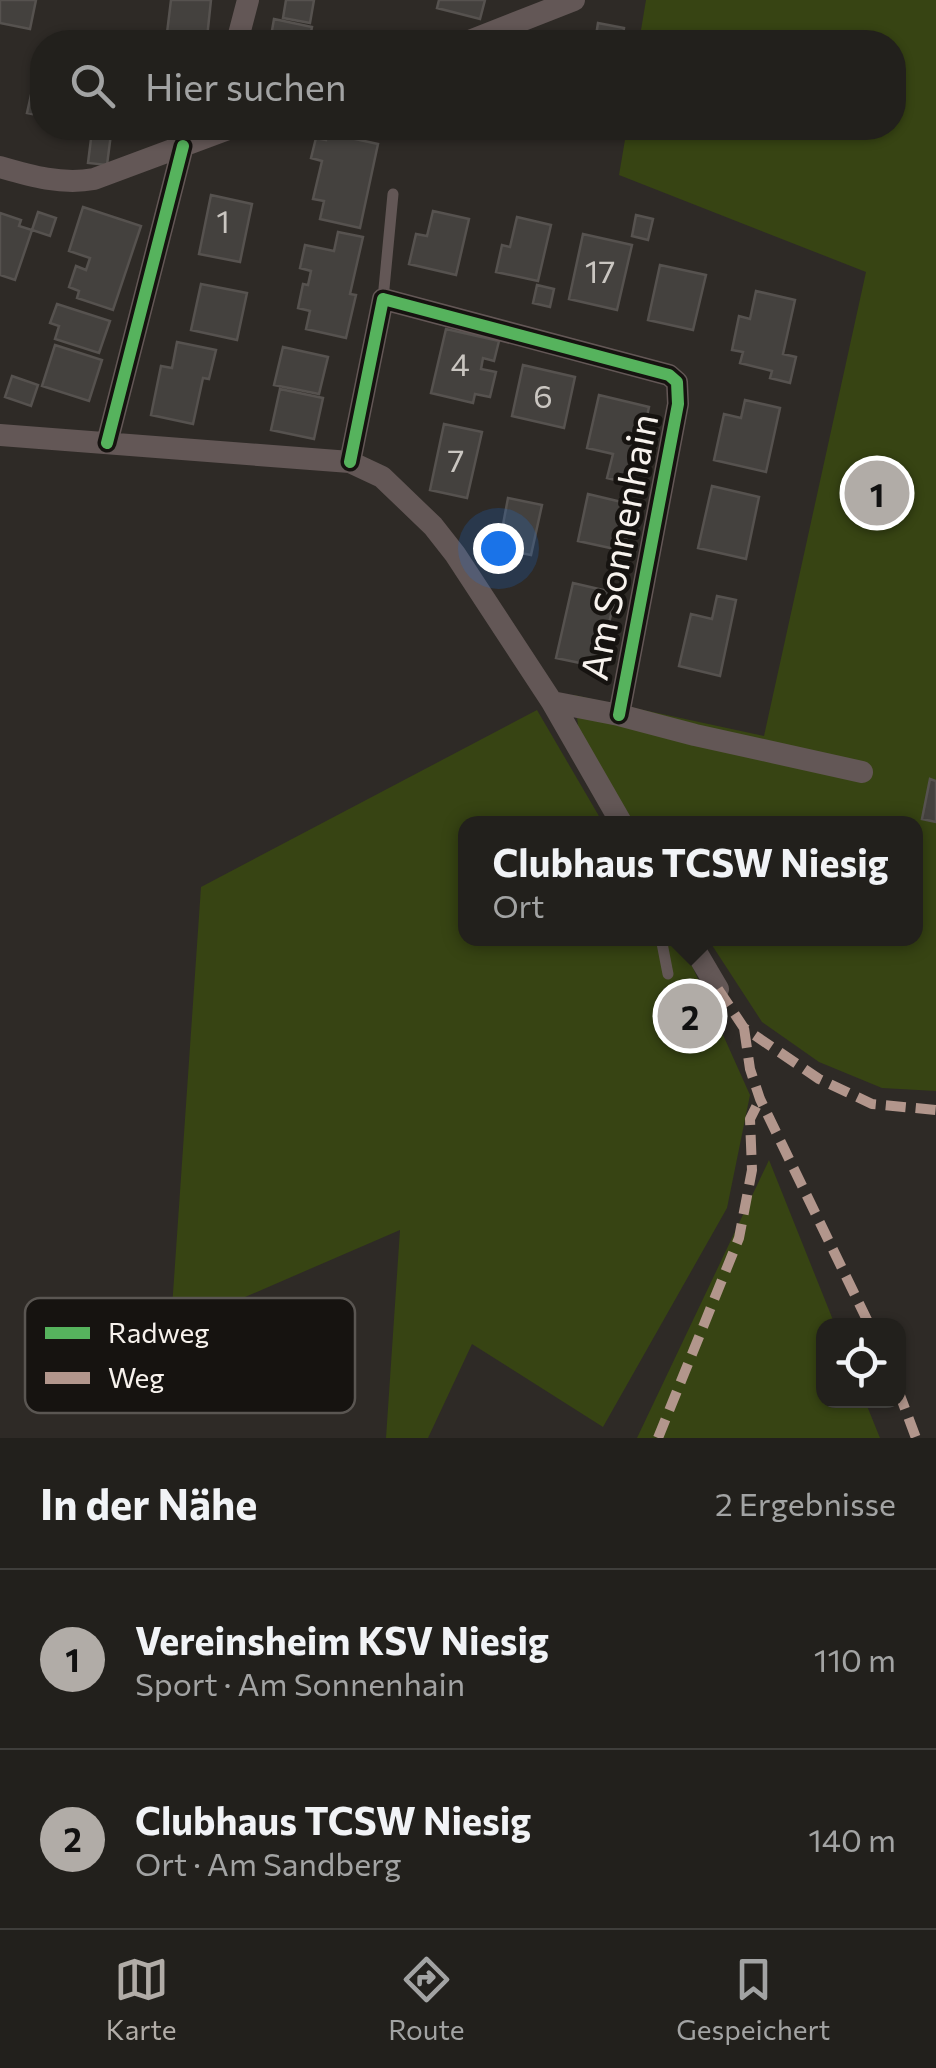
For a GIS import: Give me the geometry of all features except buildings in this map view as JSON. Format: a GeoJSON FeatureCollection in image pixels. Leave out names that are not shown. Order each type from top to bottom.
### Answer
{"type":"FeatureCollection","features":[{"type":"Feature","properties":{"kind":"street"},"geometry":{"type":"LineString","coordinates":[[240,30],[248,0]]}},
{"type":"Feature","properties":{"kind":"street"},"geometry":{"type":"LineString","coordinates":[[498,30],[574,0]]}},
{"type":"Feature","properties":{"kind":"street"},"geometry":{"type":"LineString","coordinates":[[0,168],[50,180],[79,182],[199,140]]}},
{"type":"Feature","properties":{"kind":"street"},"geometry":{"type":"LineString","coordinates":[[107,443],[183,146]]}},
{"type":"Feature","properties":{"kind":"street"},"geometry":{"type":"LineString","coordinates":[[350,462],[383,299]]}},
{"type":"Feature","properties":{"kind":"street","name":"Am Sonnenhain"},"geometry":{"type":"LineString","coordinates":[[383,299],[656,370],[677,382],[678,404],[619,715]]}},
{"type":"Feature","properties":{"kind":"street"},"geometry":{"type":"LineString","coordinates":[[0,435],[350,462],[382,477],[433,526],[455,554],[552,702],[617,816]]}},
{"type":"Feature","properties":{"kind":"street"},"geometry":{"type":"LineString","coordinates":[[552,702],[862,772]]}},
{"type":"Feature","properties":{"kind":"street"},"geometry":{"type":"LineString","coordinates":[[693,946],[718,988]]}},
{"type":"Feature","properties":{"kind":"lane"},"geometry":{"type":"LineString","coordinates":[[383,299],[393,194]]}},
{"type":"Feature","properties":{"kind":"lane"},"geometry":{"type":"LineString","coordinates":[[662,946],[668,974]]}},
{"type":"Feature","properties":{"kind":"green space"},"geometry":{"type":"Polygon","coordinates":[[[646,0],[936,0],[936,1091],[882,1088],[819,1062],[762,1022],[713,946],[923,946],[923,816],[629,816],[580,740],[574,695],[764,736],[866,272],[619,175],[625,140],[906,140],[906,30],[641,30],[646,0]]]}},
{"type":"Feature","properties":{"kind":"green space"},"geometry":{"type":"Polygon","coordinates":[[[537,710],[599,816],[458,816],[458,946],[683,946],[750,1095],[727,1208],[603,1427],[472,1344],[428,1438],[386,1438],[400,1230],[243,1298],[173,1298],[201,887],[537,710]]]}},
{"type":"Feature","properties":{"kind":"green space"},"geometry":{"type":"Polygon","coordinates":[[[769,1160],[832,1318],[816,1318],[816,1408],[868,1408],[880,1438],[637,1438],[769,1160]]]}},
{"type":"Feature","properties":{"kind":"marked path"},"geometry":{"type":"LineString","coordinates":[[718,989],[744,1028],[819,1079],[872,1104],[936,1110]]}},
{"type":"Feature","properties":{"kind":"marked path"},"geometry":{"type":"LineString","coordinates":[[744,1028],[750,1069],[760,1099],[866,1318]]}},
{"type":"Feature","properties":{"kind":"marked path"},"geometry":{"type":"LineString","coordinates":[[658,1438],[739,1238],[752,1170],[750,1119],[760,1099]]}},
{"type":"Feature","properties":{"kind":"marked path"},"geometry":{"type":"LineString","coordinates":[[905,1408],[916,1438]]}},
{"type":"Feature","properties":{"kind":"cycle path"},"geometry":{"type":"LineString","coordinates":[[107,443],[183,146]]}},
{"type":"Feature","properties":{"kind":"cycle path"},"geometry":{"type":"LineString","coordinates":[[350,462],[383,299],[669,375],[677,382],[678,404],[619,715]]}},
{"type":"Feature","properties":{"kind":"place","name":"Vereinsheim KSV Niesig"},"geometry":{"type":"Point","coordinates":[877,493]}},
{"type":"Feature","properties":{"kind":"place","name":"Clubhaus TCSW Niesig"},"geometry":{"type":"Point","coordinates":[690,1016]}}]}
